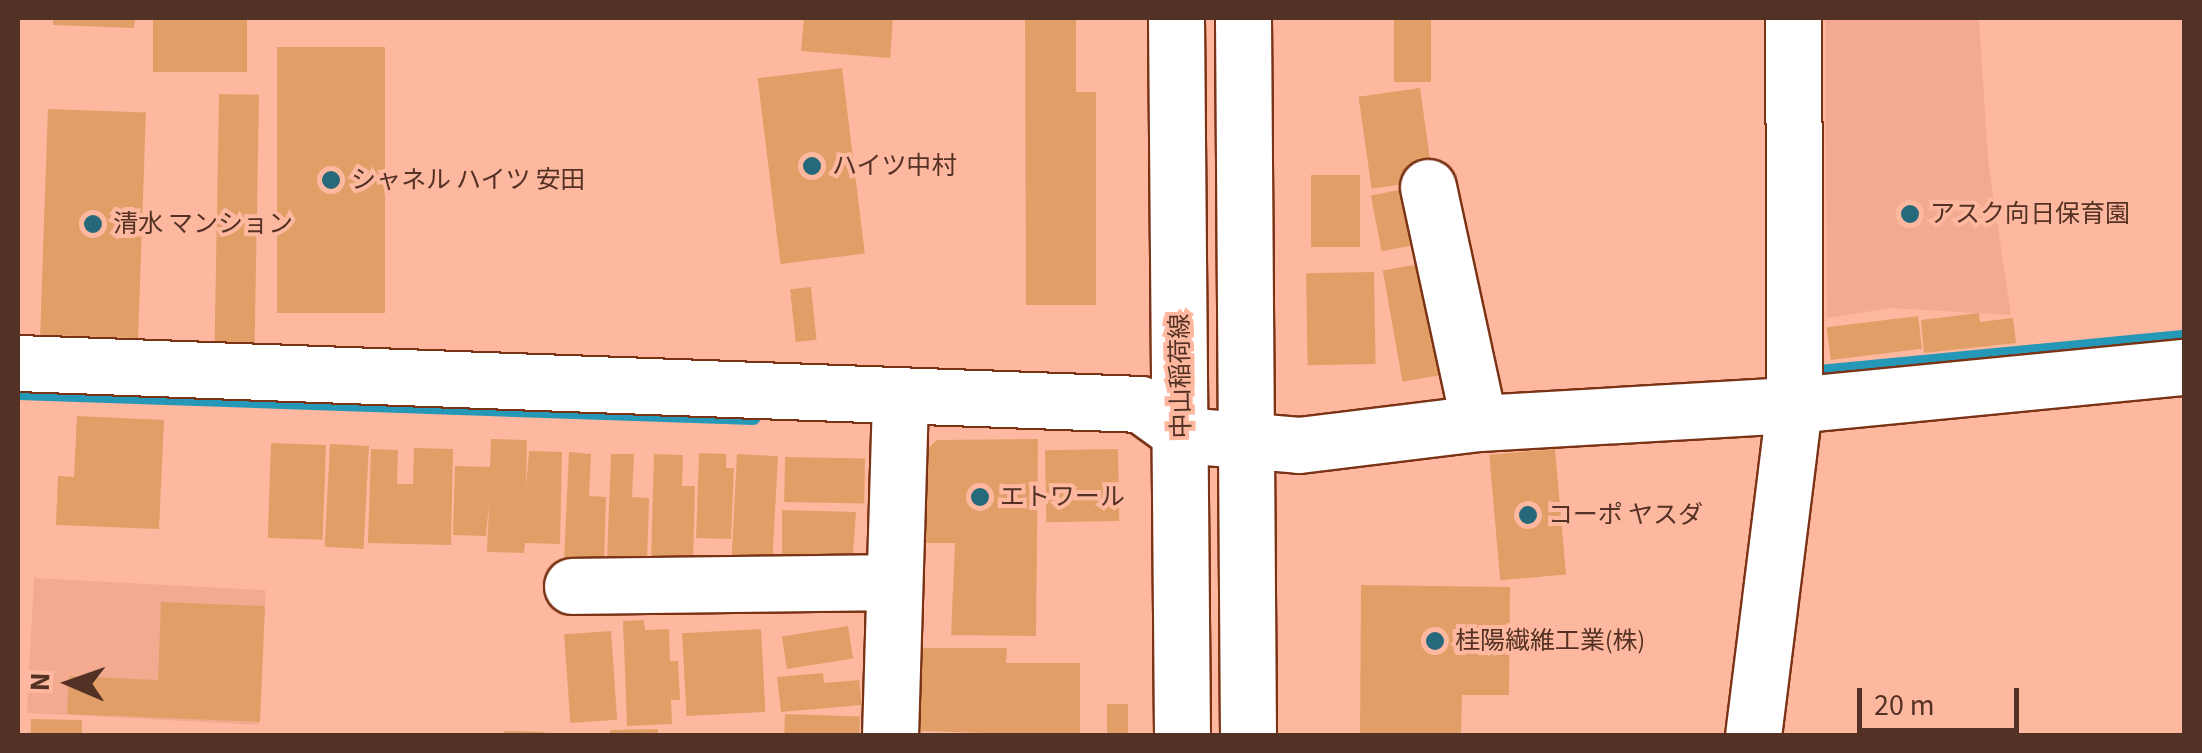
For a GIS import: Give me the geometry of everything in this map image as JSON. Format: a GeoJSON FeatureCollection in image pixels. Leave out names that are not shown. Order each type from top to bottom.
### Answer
{"type":"FeatureCollection","features":[{"type":"Feature","properties":{"kind":"street","name":"中山稲荷線"},"geometry":{"type":"LineString","coordinates":[[1176,18],[1183,435],[1182,736]]}},
{"type":"Feature","properties":{"kind":"street"},"geometry":{"type":"LineString","coordinates":[[1242,18],[1248,736]]}},
{"type":"Feature","properties":{"kind":"street"},"geometry":{"type":"LineString","coordinates":[[1752,736],[1794,406],[1793,18]]}},
{"type":"Feature","properties":{"kind":"street"},"geometry":{"type":"LineString","coordinates":[[1428,186],[1479,423]]}},
{"type":"Feature","properties":{"kind":"street"},"geometry":{"type":"LineString","coordinates":[[18,363],[900,399],[1140,404],[1183,435],[1299,445],[1479,423],[1794,406],[2184,367]]}},
{"type":"Feature","properties":{"kind":"street"},"geometry":{"type":"LineString","coordinates":[[890,736],[900,399]]}},
{"type":"Feature","properties":{"kind":"street"},"geometry":{"type":"LineString","coordinates":[[572,586],[894,582]]}},
{"type":"Feature","properties":{"kind":"shaded area","name":"アスク向日保育園"},"geometry":{"type":"Polygon","coordinates":[[[1825,18],[1979,18],[1988,160],[2011,315],[1891,308],[1827,318],[1825,18]]]}},
{"type":"Feature","properties":{"kind":"shaded area"},"geometry":{"type":"Polygon","coordinates":[[[34,578],[266,590],[259,725],[27,713],[34,578]]]}},
{"type":"Feature","properties":{"kind":"building"},"geometry":{"type":"Polygon","coordinates":[[[53,18],[135,18],[134,28],[53,25],[53,18]]]}},
{"type":"Feature","properties":{"kind":"building"},"geometry":{"type":"Polygon","coordinates":[[[153,18],[247,18],[247,72],[153,72],[153,18]]]}},
{"type":"Feature","properties":{"kind":"building"},"geometry":{"type":"Polygon","coordinates":[[[804,18],[893,18],[890,58],[801,51],[804,18]]]}},
{"type":"Feature","properties":{"kind":"building"},"geometry":{"type":"Polygon","coordinates":[[[1025,18],[1076,18],[1076,92],[1096,92],[1096,305],[1026,305],[1025,18]]]}},
{"type":"Feature","properties":{"kind":"building"},"geometry":{"type":"Polygon","coordinates":[[[1394,18],[1431,18],[1431,82],[1394,82],[1394,18]]]}},
{"type":"Feature","properties":{"kind":"building","name":"シャネル ハイツ 安田"},"geometry":{"type":"Polygon","coordinates":[[[277,47],[385,47],[385,313],[277,313],[277,47]]]}},
{"type":"Feature","properties":{"kind":"building","name":"ハイツ中村"},"geometry":{"type":"Polygon","coordinates":[[[842,68],[865,254],[780,264],[758,78],[842,68]]]}},
{"type":"Feature","properties":{"kind":"building"},"geometry":{"type":"Polygon","coordinates":[[[1420,88],[1433,180],[1372,189],[1359,97],[1420,88]]]}},
{"type":"Feature","properties":{"kind":"building"},"geometry":{"type":"Polygon","coordinates":[[[219,94],[259,95],[255,351],[215,350],[219,94]]]}},
{"type":"Feature","properties":{"kind":"building","name":"清水 マンション"},"geometry":{"type":"Polygon","coordinates":[[[48,109],[146,112],[138,338],[40,335],[48,109]]]}},
{"type":"Feature","properties":{"kind":"building"},"geometry":{"type":"Polygon","coordinates":[[[1311,175],[1360,175],[1360,247],[1311,247],[1311,175]]]}},
{"type":"Feature","properties":{"kind":"building"},"geometry":{"type":"Polygon","coordinates":[[[1414,187],[1425,243],[1382,251],[1371,195],[1414,187]]]}},
{"type":"Feature","properties":{"kind":"building"},"geometry":{"type":"Polygon","coordinates":[[[1436,261],[1456,372],[1402,382],[1383,270],[1436,261]]]}},
{"type":"Feature","properties":{"kind":"building"},"geometry":{"type":"Polygon","coordinates":[[[1374,272],[1376,364],[1308,365],[1306,273],[1374,272]]]}},
{"type":"Feature","properties":{"kind":"building"},"geometry":{"type":"Polygon","coordinates":[[[811,287],[817,340],[796,342],[790,289],[811,287]]]}},
{"type":"Feature","properties":{"kind":"building"},"geometry":{"type":"Polygon","coordinates":[[[1979,313],[1980,322],[2013,318],[2016,343],[1924,353],[1921,320],[1979,313]]]}},
{"type":"Feature","properties":{"kind":"building"},"geometry":{"type":"Polygon","coordinates":[[[1918,316],[1922,349],[1831,360],[1827,327],[1918,316]]]}},
{"type":"Feature","properties":{"kind":"building"},"geometry":{"type":"Polygon","coordinates":[[[77,416],[164,420],[159,529],[56,525],[58,476],[74,477],[77,416]]]}},
{"type":"Feature","properties":{"kind":"building"},"geometry":{"type":"Polygon","coordinates":[[[491,439],[527,440],[526,488],[529,451],[562,452],[560,544],[525,543],[524,553],[487,552],[489,504],[486,536],[453,535],[455,466],[490,467],[491,439]]]}},
{"type":"Feature","properties":{"kind":"building","name":"エトワール"},"geometry":{"type":"Polygon","coordinates":[[[1038,439],[1036,636],[951,635],[955,543],[922,543],[924,452],[937,440],[1038,439]]]}},
{"type":"Feature","properties":{"kind":"building"},"geometry":{"type":"Polygon","coordinates":[[[271,443],[326,445],[323,540],[268,538],[271,443]]]}},
{"type":"Feature","properties":{"kind":"building"},"geometry":{"type":"Polygon","coordinates":[[[330,444],[369,446],[364,549],[325,547],[330,444]]]}},
{"type":"Feature","properties":{"kind":"building"},"geometry":{"type":"Polygon","coordinates":[[[414,448],[453,449],[451,545],[368,543],[371,449],[398,450],[397,484],[413,484],[414,448]]]}},
{"type":"Feature","properties":{"kind":"building"},"geometry":{"type":"Polygon","coordinates":[[[1118,449],[1119,521],[1046,522],[1045,450],[1118,449]]]}},
{"type":"Feature","properties":{"kind":"building","name":"コーポ ヤスダ"},"geometry":{"type":"Polygon","coordinates":[[[1555,449],[1566,575],[1500,580],[1489,455],[1555,449]]]}},
{"type":"Feature","properties":{"kind":"building"},"geometry":{"type":"Polygon","coordinates":[[[569,452],[591,454],[589,496],[606,497],[604,563],[564,561],[569,452]]]}},
{"type":"Feature","properties":{"kind":"building"},"geometry":{"type":"Polygon","coordinates":[[[699,453],[726,454],[726,468],[734,468],[731,539],[696,538],[699,453]]]}},
{"type":"Feature","properties":{"kind":"building"},"geometry":{"type":"Polygon","coordinates":[[[611,454],[634,454],[632,497],[649,498],[647,563],[607,562],[611,454]]]}},
{"type":"Feature","properties":{"kind":"building"},"geometry":{"type":"Polygon","coordinates":[[[654,454],[683,455],[682,486],[695,486],[693,563],[651,561],[654,454]]]}},
{"type":"Feature","properties":{"kind":"building"},"geometry":{"type":"Polygon","coordinates":[[[737,454],[778,456],[773,560],[732,558],[737,454]]]}},
{"type":"Feature","properties":{"kind":"building"},"geometry":{"type":"Polygon","coordinates":[[[785,457],[865,458],[864,503],[784,502],[785,457]]]}},
{"type":"Feature","properties":{"kind":"building"},"geometry":{"type":"Polygon","coordinates":[[[782,510],[856,512],[853,554],[782,562],[782,510]]]}},
{"type":"Feature","properties":{"kind":"building","name":"桂陽繊維工業(株)"},"geometry":{"type":"Polygon","coordinates":[[[1361,585],[1510,587],[1509,695],[1462,695],[1461,736],[1360,736],[1361,585]]]}},
{"type":"Feature","properties":{"kind":"building"},"geometry":{"type":"Polygon","coordinates":[[[161,602],[265,606],[260,722],[67,714],[69,676],[158,680],[161,602]]]}},
{"type":"Feature","properties":{"kind":"building"},"geometry":{"type":"Polygon","coordinates":[[[644,620],[645,630],[669,629],[670,661],[678,661],[680,700],[671,700],[672,724],[627,726],[623,621],[644,620]]]}},
{"type":"Feature","properties":{"kind":"building"},"geometry":{"type":"Polygon","coordinates":[[[848,626],[853,659],[787,669],[782,636],[848,626]]]}},
{"type":"Feature","properties":{"kind":"building"},"geometry":{"type":"Polygon","coordinates":[[[761,629],[765,712],[686,716],[682,633],[761,629]]]}},
{"type":"Feature","properties":{"kind":"building"},"geometry":{"type":"Polygon","coordinates":[[[611,631],[617,720],[570,723],[564,634],[611,631]]]}},
{"type":"Feature","properties":{"kind":"building"},"geometry":{"type":"Polygon","coordinates":[[[920,648],[1007,648],[1006,663],[1080,663],[1080,736],[921,731],[920,648]]]}},
{"type":"Feature","properties":{"kind":"building"},"geometry":{"type":"Polygon","coordinates":[[[823,673],[824,683],[859,680],[862,705],[781,712],[777,677],[823,673]]]}},
{"type":"Feature","properties":{"kind":"building"},"geometry":{"type":"Polygon","coordinates":[[[1107,704],[1128,704],[1128,736],[1107,736],[1107,704]]]}},
{"type":"Feature","properties":{"kind":"building"},"geometry":{"type":"Polygon","coordinates":[[[785,714],[860,717],[859,736],[784,736],[785,714]]]}},
{"type":"Feature","properties":{"kind":"building"},"geometry":{"type":"Polygon","coordinates":[[[31,719],[82,720],[82,736],[31,736],[31,719]]]}},
{"type":"Feature","properties":{"kind":"building"},"geometry":{"type":"Polygon","coordinates":[[[658,729],[658,736],[610,736],[610,730],[658,729]]]}},
{"type":"Feature","properties":{"kind":"building"},"geometry":{"type":"Polygon","coordinates":[[[504,731],[545,732],[545,736],[504,736],[504,731]]]}},
{"type":"Feature","properties":{"kind":"waterway"},"geometry":{"type":"LineString","coordinates":[[1819,372],[2184,337]]}},
{"type":"Feature","properties":{"kind":"waterway"},"geometry":{"type":"LineString","coordinates":[[18,392],[753,417]]}},
{"type":"Feature","properties":{"kind":"place","name":"ハイツ中村"},"geometry":{"type":"Point","coordinates":[812,166]}},
{"type":"Feature","properties":{"kind":"place","name":"シャネル ハイツ 安田"},"geometry":{"type":"Point","coordinates":[331,180]}},
{"type":"Feature","properties":{"kind":"place","name":"アスク向日保育園"},"geometry":{"type":"Point","coordinates":[1910,214]}},
{"type":"Feature","properties":{"kind":"place","name":"清水 マンション"},"geometry":{"type":"Point","coordinates":[93,224]}},
{"type":"Feature","properties":{"kind":"place","name":"エトワール"},"geometry":{"type":"Point","coordinates":[980,497]}},
{"type":"Feature","properties":{"kind":"place","name":"コーポ ヤスダ"},"geometry":{"type":"Point","coordinates":[1528,515]}},
{"type":"Feature","properties":{"kind":"place","name":"桂陽繊維工業(株)"},"geometry":{"type":"Point","coordinates":[1435,641]}}]}
